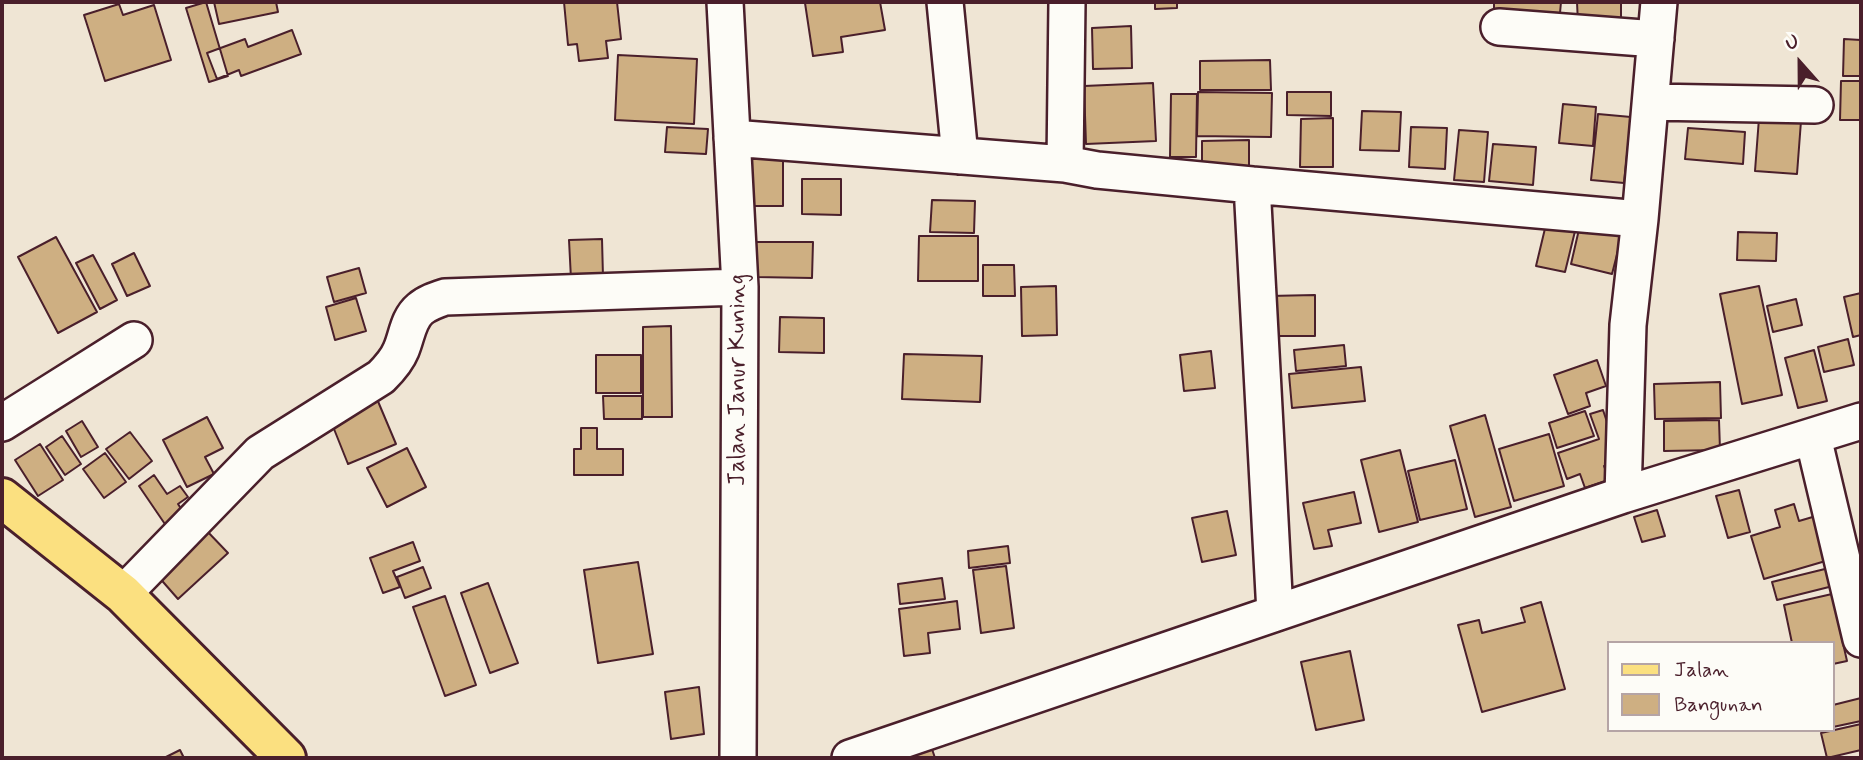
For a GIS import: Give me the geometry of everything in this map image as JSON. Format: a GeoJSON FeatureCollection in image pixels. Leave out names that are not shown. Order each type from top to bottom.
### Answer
{"type":"FeatureCollection","features":[{"type":"Feature","properties":{"kind":"main road"},"geometry":{"type":"LineString","coordinates":[[2,498],[123,594],[286,758]]}},
{"type":"Feature","properties":{"kind":"street","name":"Jalan Janur Kuning"},"geometry":{"type":"LineString","coordinates":[[725,2],[740,287],[738,758]]}},
{"type":"Feature","properties":{"kind":"street"},"geometry":{"type":"LineString","coordinates":[[945,2],[960,156]]}},
{"type":"Feature","properties":{"kind":"street"},"geometry":{"type":"LineString","coordinates":[[1065,164],[1067,2]]}},
{"type":"Feature","properties":{"kind":"street"},"geometry":{"type":"LineString","coordinates":[[1623,495],[1628,326],[1659,2]]}},
{"type":"Feature","properties":{"kind":"street"},"geometry":{"type":"LineString","coordinates":[[1499,27],[1656,39]]}},
{"type":"Feature","properties":{"kind":"street"},"geometry":{"type":"LineString","coordinates":[[1651,102],[1815,104]]}},
{"type":"Feature","properties":{"kind":"street"},"geometry":{"type":"LineString","coordinates":[[732,138],[1065,164],[1097,170],[1252,185],[1640,219]]}},
{"type":"Feature","properties":{"kind":"street"},"geometry":{"type":"LineString","coordinates":[[1252,185],[1275,613]]}},
{"type":"Feature","properties":{"kind":"street"},"geometry":{"type":"LineString","coordinates":[[123,594],[260,453],[381,377],[400,353],[411,320],[429,303],[445,297],[740,287]]}},
{"type":"Feature","properties":{"kind":"street"},"geometry":{"type":"LineString","coordinates":[[2,423],[134,340]]}},
{"type":"Feature","properties":{"kind":"street"},"geometry":{"type":"LineString","coordinates":[[850,758],[1623,495],[1861,421]]}},
{"type":"Feature","properties":{"kind":"street"},"geometry":{"type":"LineString","coordinates":[[1813,437],[1861,639]]}},
{"type":"Feature","properties":{"kind":"building"},"geometry":{"type":"Polygon","coordinates":[[[206,2],[228,76],[209,82],[186,8],[206,2]]]}},
{"type":"Feature","properties":{"kind":"building"},"geometry":{"type":"Polygon","coordinates":[[[214,2],[276,2],[278,12],[219,24],[214,2]]]}},
{"type":"Feature","properties":{"kind":"building"},"geometry":{"type":"Polygon","coordinates":[[[564,2],[617,2],[621,39],[606,41],[608,58],[579,61],[577,44],[568,45],[564,2]]]}},
{"type":"Feature","properties":{"kind":"building"},"geometry":{"type":"Polygon","coordinates":[[[880,2],[885,30],[841,37],[843,52],[813,56],[805,3],[880,2]]]}},
{"type":"Feature","properties":{"kind":"building"},"geometry":{"type":"Polygon","coordinates":[[[1155,2],[1177,2],[1177,8],[1155,9],[1155,2]]]}},
{"type":"Feature","properties":{"kind":"building"},"geometry":{"type":"Polygon","coordinates":[[[1494,2],[1561,2],[1560,13],[1494,11],[1494,2]]]}},
{"type":"Feature","properties":{"kind":"building"},"geometry":{"type":"Polygon","coordinates":[[[1577,2],[1621,2],[1621,23],[1578,24],[1577,2]]]}},
{"type":"Feature","properties":{"kind":"building"},"geometry":{"type":"Polygon","coordinates":[[[119,4],[123,15],[154,5],[171,60],[105,81],[84,15],[119,4]]]}},
{"type":"Feature","properties":{"kind":"building"},"geometry":{"type":"Polygon","coordinates":[[[1131,26],[1132,68],[1093,69],[1092,28],[1131,26]]]}},
{"type":"Feature","properties":{"kind":"building"},"geometry":{"type":"Polygon","coordinates":[[[292,30],[301,54],[241,76],[239,70],[217,79],[207,53],[245,39],[248,47],[292,30]]]}},
{"type":"Feature","properties":{"kind":"building"},"geometry":{"type":"Polygon","coordinates":[[[1844,39],[1861,40],[1861,76],[1843,76],[1844,39]]]}},
{"type":"Feature","properties":{"kind":"building"},"geometry":{"type":"Polygon","coordinates":[[[618,55],[697,59],[694,124],[615,120],[618,55]]]}},
{"type":"Feature","properties":{"kind":"building"},"geometry":{"type":"Polygon","coordinates":[[[1270,60],[1271,90],[1200,90],[1200,61],[1270,60]]]}},
{"type":"Feature","properties":{"kind":"building"},"geometry":{"type":"Polygon","coordinates":[[[1841,81],[1861,81],[1861,120],[1840,120],[1841,81]]]}},
{"type":"Feature","properties":{"kind":"building"},"geometry":{"type":"Polygon","coordinates":[[[1153,83],[1156,141],[1086,144],[1084,86],[1153,83]]]}},
{"type":"Feature","properties":{"kind":"building"},"geometry":{"type":"Polygon","coordinates":[[[1198,92],[1272,93],[1271,137],[1197,136],[1198,92]]]}},
{"type":"Feature","properties":{"kind":"building"},"geometry":{"type":"Polygon","coordinates":[[[1287,92],[1331,92],[1331,116],[1287,115],[1287,92]]]}},
{"type":"Feature","properties":{"kind":"building"},"geometry":{"type":"Polygon","coordinates":[[[1171,94],[1197,94],[1196,157],[1170,157],[1171,94]]]}},
{"type":"Feature","properties":{"kind":"building"},"geometry":{"type":"Polygon","coordinates":[[[1563,104],[1596,107],[1593,146],[1559,143],[1563,104]]]}},
{"type":"Feature","properties":{"kind":"building"},"geometry":{"type":"Polygon","coordinates":[[[1362,111],[1401,112],[1399,151],[1360,150],[1362,111]]]}},
{"type":"Feature","properties":{"kind":"building"},"geometry":{"type":"Polygon","coordinates":[[[1598,114],[1631,117],[1624,183],[1591,180],[1598,114]]]}},
{"type":"Feature","properties":{"kind":"building"},"geometry":{"type":"Polygon","coordinates":[[[1333,118],[1333,167],[1300,167],[1301,119],[1333,118]]]}},
{"type":"Feature","properties":{"kind":"building"},"geometry":{"type":"Polygon","coordinates":[[[1759,118],[1801,121],[1797,174],[1755,171],[1759,118]]]}},
{"type":"Feature","properties":{"kind":"building"},"geometry":{"type":"Polygon","coordinates":[[[667,127],[708,129],[706,154],[665,152],[667,127]]]}},
{"type":"Feature","properties":{"kind":"building"},"geometry":{"type":"Polygon","coordinates":[[[1411,127],[1447,128],[1445,169],[1409,167],[1411,127]]]}},
{"type":"Feature","properties":{"kind":"building"},"geometry":{"type":"Polygon","coordinates":[[[1688,128],[1745,132],[1743,164],[1685,159],[1688,128]]]}},
{"type":"Feature","properties":{"kind":"building"},"geometry":{"type":"Polygon","coordinates":[[[1459,130],[1488,132],[1484,182],[1454,180],[1459,130]]]}},
{"type":"Feature","properties":{"kind":"building"},"geometry":{"type":"Polygon","coordinates":[[[1249,140],[1249,173],[1202,173],[1202,141],[1249,140]]]}},
{"type":"Feature","properties":{"kind":"building"},"geometry":{"type":"Polygon","coordinates":[[[1493,144],[1536,147],[1533,185],[1489,181],[1493,144]]]}},
{"type":"Feature","properties":{"kind":"building"},"geometry":{"type":"Polygon","coordinates":[[[747,154],[783,154],[783,206],[747,206],[747,154]]]}},
{"type":"Feature","properties":{"kind":"building"},"geometry":{"type":"Polygon","coordinates":[[[802,179],[841,179],[841,215],[802,214],[802,179]]]}},
{"type":"Feature","properties":{"kind":"building"},"geometry":{"type":"Polygon","coordinates":[[[932,200],[975,201],[974,233],[930,232],[932,200]]]}},
{"type":"Feature","properties":{"kind":"building"},"geometry":{"type":"Polygon","coordinates":[[[1548,216],[1577,223],[1565,272],[1536,266],[1548,216]]]}},
{"type":"Feature","properties":{"kind":"building"},"geometry":{"type":"Polygon","coordinates":[[[1580,225],[1622,235],[1612,274],[1571,264],[1580,225]]]}},
{"type":"Feature","properties":{"kind":"building"},"geometry":{"type":"Polygon","coordinates":[[[1738,232],[1777,233],[1776,261],[1737,260],[1738,232]]]}},
{"type":"Feature","properties":{"kind":"building"},"geometry":{"type":"Polygon","coordinates":[[[919,236],[978,236],[978,281],[918,281],[919,236]]]}},
{"type":"Feature","properties":{"kind":"building"},"geometry":{"type":"Polygon","coordinates":[[[56,237],[97,312],[58,333],[18,257],[56,237]]]}},
{"type":"Feature","properties":{"kind":"building"},"geometry":{"type":"Polygon","coordinates":[[[602,239],[603,277],[571,279],[569,240],[602,239]]]}},
{"type":"Feature","properties":{"kind":"building"},"geometry":{"type":"Polygon","coordinates":[[[756,242],[813,242],[812,278],[755,277],[756,242]]]}},
{"type":"Feature","properties":{"kind":"building"},"geometry":{"type":"Polygon","coordinates":[[[134,253],[150,286],[127,296],[112,264],[134,253]]]}},
{"type":"Feature","properties":{"kind":"building"},"geometry":{"type":"Polygon","coordinates":[[[93,255],[117,300],[100,309],[76,263],[93,255]]]}},
{"type":"Feature","properties":{"kind":"building"},"geometry":{"type":"Polygon","coordinates":[[[983,265],[1014,265],[1015,296],[983,296],[983,265]]]}},
{"type":"Feature","properties":{"kind":"building"},"geometry":{"type":"Polygon","coordinates":[[[359,268],[366,293],[334,302],[327,277],[359,268]]]}},
{"type":"Feature","properties":{"kind":"building"},"geometry":{"type":"Polygon","coordinates":[[[1056,286],[1057,335],[1022,336],[1021,287],[1056,286]]]}},
{"type":"Feature","properties":{"kind":"building"},"geometry":{"type":"Polygon","coordinates":[[[1759,286],[1782,395],[1742,404],[1720,294],[1759,286]]]}},
{"type":"Feature","properties":{"kind":"building"},"geometry":{"type":"Polygon","coordinates":[[[1861,293],[1861,335],[1853,337],[1844,297],[1861,293]]]}},
{"type":"Feature","properties":{"kind":"building"},"geometry":{"type":"Polygon","coordinates":[[[1315,295],[1315,336],[1270,336],[1269,296],[1315,295]]]}},
{"type":"Feature","properties":{"kind":"building"},"geometry":{"type":"Polygon","coordinates":[[[356,298],[366,331],[335,340],[326,307],[356,298]]]}},
{"type":"Feature","properties":{"kind":"building"},"geometry":{"type":"Polygon","coordinates":[[[1796,299],[1802,325],[1773,332],[1767,306],[1796,299]]]}},
{"type":"Feature","properties":{"kind":"building"},"geometry":{"type":"Polygon","coordinates":[[[780,317],[824,318],[824,353],[779,352],[780,317]]]}},
{"type":"Feature","properties":{"kind":"building"},"geometry":{"type":"Polygon","coordinates":[[[671,326],[672,417],[643,417],[643,327],[671,326]]]}},
{"type":"Feature","properties":{"kind":"building"},"geometry":{"type":"Polygon","coordinates":[[[1848,339],[1854,365],[1824,372],[1818,347],[1848,339]]]}},
{"type":"Feature","properties":{"kind":"building"},"geometry":{"type":"Polygon","coordinates":[[[1344,345],[1346,366],[1296,371],[1294,350],[1344,345]]]}},
{"type":"Feature","properties":{"kind":"building"},"geometry":{"type":"Polygon","coordinates":[[[1814,350],[1827,401],[1798,408],[1785,358],[1814,350]]]}},
{"type":"Feature","properties":{"kind":"building"},"geometry":{"type":"Polygon","coordinates":[[[1211,351],[1215,388],[1184,391],[1180,355],[1211,351]]]}},
{"type":"Feature","properties":{"kind":"building"},"geometry":{"type":"Polygon","coordinates":[[[904,354],[982,356],[980,402],[902,399],[904,354]]]}},
{"type":"Feature","properties":{"kind":"building"},"geometry":{"type":"Polygon","coordinates":[[[596,355],[641,355],[641,393],[596,393],[596,355]]]}},
{"type":"Feature","properties":{"kind":"building"},"geometry":{"type":"Polygon","coordinates":[[[1597,360],[1606,386],[1586,393],[1590,406],[1568,414],[1554,375],[1597,360]]]}},
{"type":"Feature","properties":{"kind":"building"},"geometry":{"type":"Polygon","coordinates":[[[1361,367],[1365,401],[1292,408],[1289,374],[1361,367]]]}},
{"type":"Feature","properties":{"kind":"building"},"geometry":{"type":"Polygon","coordinates":[[[1720,382],[1721,418],[1655,419],[1654,384],[1720,382]]]}},
{"type":"Feature","properties":{"kind":"building"},"geometry":{"type":"Polygon","coordinates":[[[603,396],[642,396],[642,419],[604,419],[603,396]]]}},
{"type":"Feature","properties":{"kind":"building"},"geometry":{"type":"Polygon","coordinates":[[[377,399],[396,444],[348,464],[330,419],[377,399]]]}},
{"type":"Feature","properties":{"kind":"building"},"geometry":{"type":"Polygon","coordinates":[[[1603,410],[1620,461],[1604,466],[1609,480],[1585,488],[1580,474],[1567,479],[1558,453],[1599,439],[1590,414],[1603,410]]]}},
{"type":"Feature","properties":{"kind":"building"},"geometry":{"type":"Polygon","coordinates":[[[1585,411],[1594,436],[1557,448],[1549,423],[1585,411]]]}},
{"type":"Feature","properties":{"kind":"building"},"geometry":{"type":"Polygon","coordinates":[[[1485,415],[1511,507],[1475,517],[1450,426],[1485,415]]]}},
{"type":"Feature","properties":{"kind":"building"},"geometry":{"type":"Polygon","coordinates":[[[207,417],[223,448],[205,457],[214,474],[187,487],[163,440],[207,417]]]}},
{"type":"Feature","properties":{"kind":"building"},"geometry":{"type":"Polygon","coordinates":[[[1719,420],[1720,450],[1664,451],[1664,421],[1719,420]]]}},
{"type":"Feature","properties":{"kind":"building"},"geometry":{"type":"Polygon","coordinates":[[[82,421],[98,447],[81,457],[66,431],[82,421]]]}},
{"type":"Feature","properties":{"kind":"building"},"geometry":{"type":"Polygon","coordinates":[[[581,428],[597,428],[597,449],[623,449],[623,475],[574,475],[574,449],[581,449],[581,428]]]}},
{"type":"Feature","properties":{"kind":"building"},"geometry":{"type":"Polygon","coordinates":[[[130,432],[152,461],[129,479],[106,449],[130,432]]]}},
{"type":"Feature","properties":{"kind":"building"},"geometry":{"type":"Polygon","coordinates":[[[1549,434],[1564,486],[1514,501],[1499,449],[1549,434]]]}},
{"type":"Feature","properties":{"kind":"building"},"geometry":{"type":"Polygon","coordinates":[[[62,436],[81,464],[65,475],[46,447],[62,436]]]}},
{"type":"Feature","properties":{"kind":"building"},"geometry":{"type":"Polygon","coordinates":[[[40,444],[63,480],[38,496],[15,460],[40,444]]]}},
{"type":"Feature","properties":{"kind":"building"},"geometry":{"type":"Polygon","coordinates":[[[407,448],[426,487],[387,507],[367,468],[407,448]]]}},
{"type":"Feature","properties":{"kind":"building"},"geometry":{"type":"Polygon","coordinates":[[[1400,450],[1418,522],[1379,532],[1361,460],[1400,450]]]}},
{"type":"Feature","properties":{"kind":"building"},"geometry":{"type":"Polygon","coordinates":[[[105,453],[126,482],[104,498],[83,469],[105,453]]]}},
{"type":"Feature","properties":{"kind":"building"},"geometry":{"type":"Polygon","coordinates":[[[1455,460],[1467,509],[1420,520],[1408,471],[1455,460]]]}},
{"type":"Feature","properties":{"kind":"building"},"geometry":{"type":"Polygon","coordinates":[[[154,475],[167,494],[180,486],[188,497],[178,504],[187,518],[169,530],[139,486],[154,475]]]}},
{"type":"Feature","properties":{"kind":"building"},"geometry":{"type":"Polygon","coordinates":[[[1739,490],[1750,532],[1728,538],[1716,496],[1739,490]]]}},
{"type":"Feature","properties":{"kind":"building"},"geometry":{"type":"Polygon","coordinates":[[[1354,492],[1361,523],[1328,530],[1332,546],[1314,549],[1303,503],[1354,492]]]}},
{"type":"Feature","properties":{"kind":"building"},"geometry":{"type":"Polygon","coordinates":[[[1794,504],[1799,521],[1816,516],[1829,560],[1764,579],[1751,536],[1780,527],[1775,510],[1794,504]]]}},
{"type":"Feature","properties":{"kind":"building"},"geometry":{"type":"Polygon","coordinates":[[[1657,510],[1665,536],[1642,542],[1634,517],[1657,510]]]}},
{"type":"Feature","properties":{"kind":"building"},"geometry":{"type":"Polygon","coordinates":[[[1227,511],[1236,555],[1202,562],[1192,518],[1227,511]]]}},
{"type":"Feature","properties":{"kind":"building"},"geometry":{"type":"Polygon","coordinates":[[[206,530],[228,553],[178,599],[157,575],[206,530]]]}},
{"type":"Feature","properties":{"kind":"building"},"geometry":{"type":"Polygon","coordinates":[[[413,542],[420,561],[393,571],[400,587],[383,593],[370,558],[413,542]]]}},
{"type":"Feature","properties":{"kind":"building"},"geometry":{"type":"Polygon","coordinates":[[[1008,546],[1010,563],[969,568],[968,551],[1008,546]]]}},
{"type":"Feature","properties":{"kind":"building"},"geometry":{"type":"Polygon","coordinates":[[[638,562],[653,654],[598,663],[584,570],[638,562]]]}},
{"type":"Feature","properties":{"kind":"building"},"geometry":{"type":"Polygon","coordinates":[[[1006,566],[1014,628],[981,633],[973,570],[1006,566]]]}},
{"type":"Feature","properties":{"kind":"building"},"geometry":{"type":"Polygon","coordinates":[[[423,567],[431,588],[405,598],[397,577],[423,567]]]}},
{"type":"Feature","properties":{"kind":"building"},"geometry":{"type":"Polygon","coordinates":[[[1829,568],[1833,586],[1777,600],[1772,582],[1829,568]]]}},
{"type":"Feature","properties":{"kind":"building"},"geometry":{"type":"Polygon","coordinates":[[[942,578],[945,599],[900,604],[898,584],[942,578]]]}},
{"type":"Feature","properties":{"kind":"building"},"geometry":{"type":"Polygon","coordinates":[[[488,583],[518,663],[490,673],[461,593],[488,583]]]}},
{"type":"Feature","properties":{"kind":"building"},"geometry":{"type":"Polygon","coordinates":[[[1832,594],[1847,661],[1835,664],[1835,641],[1792,641],[1784,605],[1832,594]]]}},
{"type":"Feature","properties":{"kind":"building"},"geometry":{"type":"Polygon","coordinates":[[[445,596],[476,685],[445,696],[413,607],[445,596]]]}},
{"type":"Feature","properties":{"kind":"building"},"geometry":{"type":"Polygon","coordinates":[[[957,601],[960,629],[928,633],[930,653],[904,656],[899,609],[957,601]]]}},
{"type":"Feature","properties":{"kind":"building"},"geometry":{"type":"Polygon","coordinates":[[[1541,602],[1565,689],[1482,712],[1458,625],[1479,620],[1482,633],[1525,622],[1521,608],[1541,602]]]}},
{"type":"Feature","properties":{"kind":"building"},"geometry":{"type":"Polygon","coordinates":[[[1350,651],[1364,720],[1316,730],[1301,662],[1350,651]]]}},
{"type":"Feature","properties":{"kind":"building"},"geometry":{"type":"Polygon","coordinates":[[[699,687],[704,734],[671,739],[665,692],[699,687]]]}},
{"type":"Feature","properties":{"kind":"building"},"geometry":{"type":"Polygon","coordinates":[[[1861,698],[1861,721],[1835,727],[1835,704],[1861,698]]]}},
{"type":"Feature","properties":{"kind":"building"},"geometry":{"type":"Polygon","coordinates":[[[1861,724],[1861,750],[1827,758],[1821,733],[1861,724]]]}},
{"type":"Feature","properties":{"kind":"building"},"geometry":{"type":"Polygon","coordinates":[[[931,746],[935,758],[895,758],[931,746]]]}},
{"type":"Feature","properties":{"kind":"building"},"geometry":{"type":"Polygon","coordinates":[[[180,750],[184,758],[164,758],[180,750]]]}}]}
